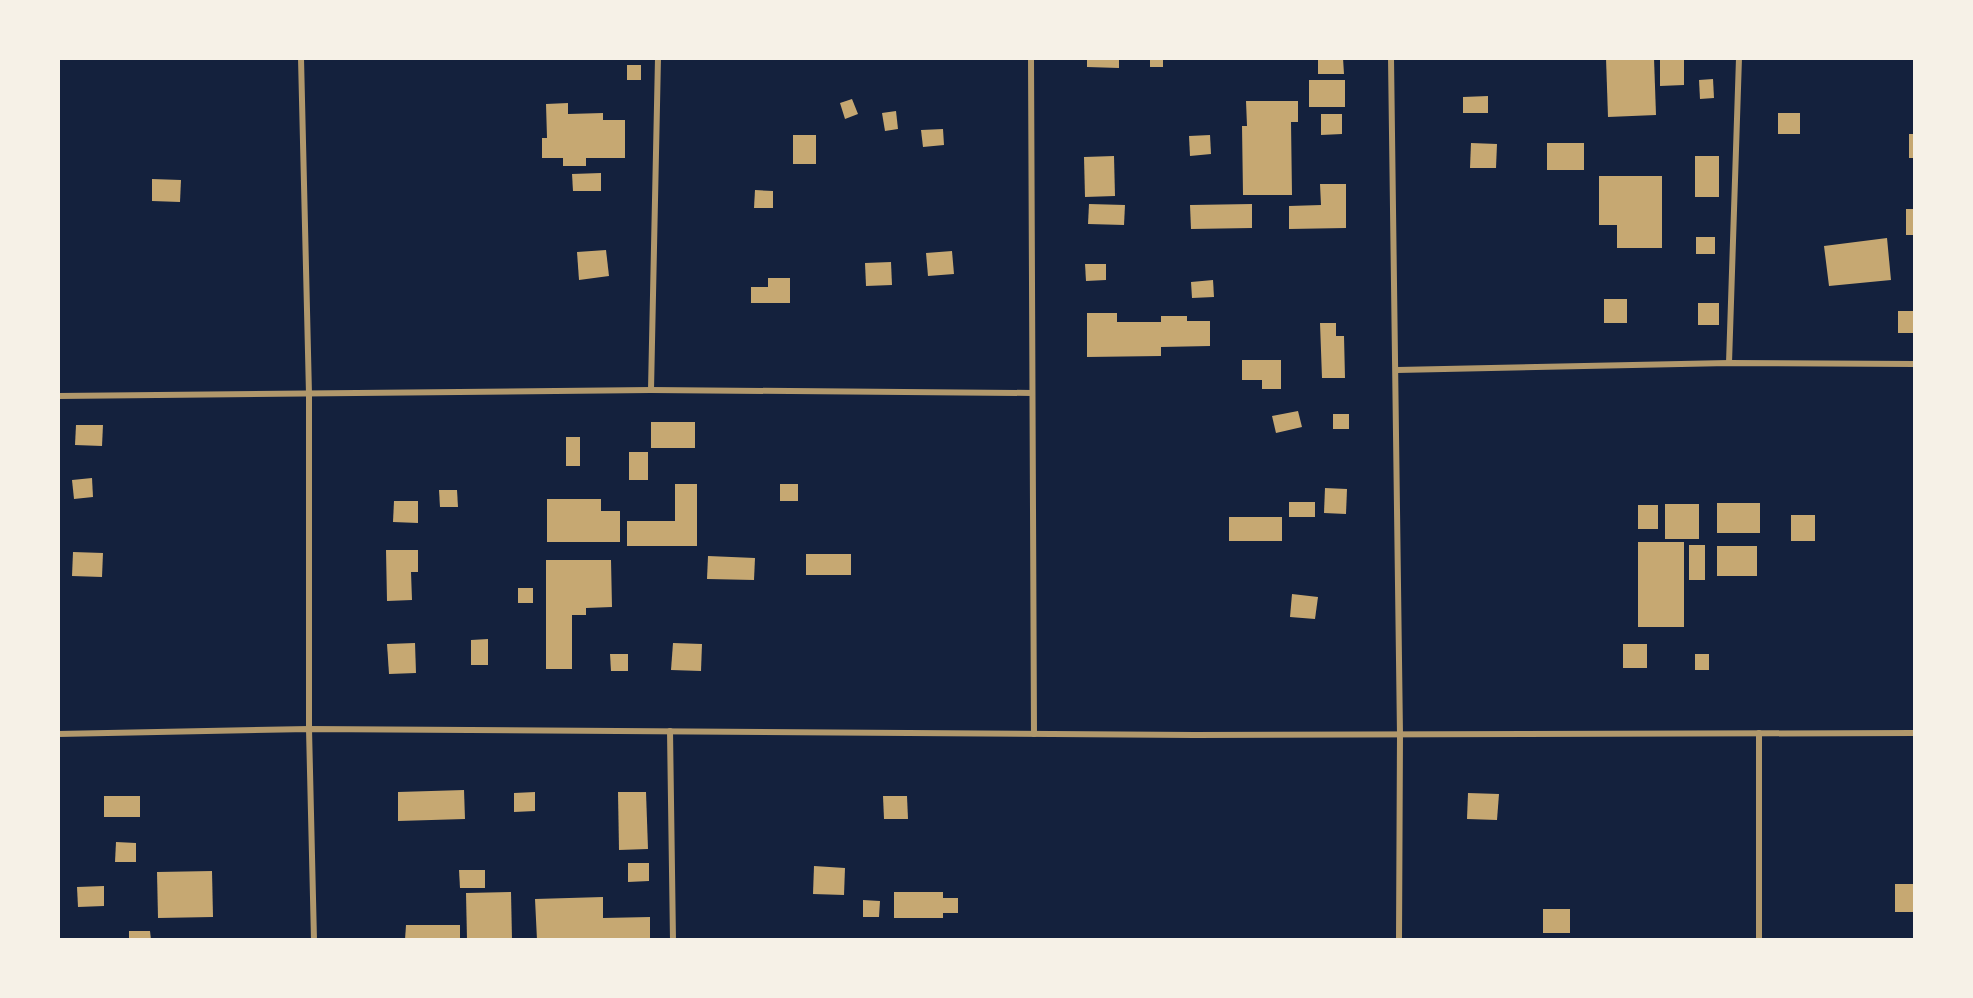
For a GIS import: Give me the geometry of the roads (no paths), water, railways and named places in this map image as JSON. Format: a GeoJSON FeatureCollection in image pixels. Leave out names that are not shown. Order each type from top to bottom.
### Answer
{"type":"FeatureCollection","features":[{"type":"Feature","properties":{"kind":"street"},"geometry":{"type":"LineString","coordinates":[[301,58],[309,394],[309,729],[314,939]]}},
{"type":"Feature","properties":{"kind":"street"},"geometry":{"type":"LineString","coordinates":[[651,390],[658,58]]}},
{"type":"Feature","properties":{"kind":"street"},"geometry":{"type":"LineString","coordinates":[[1031,58],[1034,734]]}},
{"type":"Feature","properties":{"kind":"street"},"geometry":{"type":"LineString","coordinates":[[1391,58],[1400,735],[1399,939]]}},
{"type":"Feature","properties":{"kind":"street"},"geometry":{"type":"LineString","coordinates":[[1729,363],[1739,58]]}},
{"type":"Feature","properties":{"kind":"street"},"geometry":{"type":"LineString","coordinates":[[1396,370],[1729,363],[1914,364]]}},
{"type":"Feature","properties":{"kind":"street"},"geometry":{"type":"LineString","coordinates":[[58,396],[651,390],[1032,393]]}},
{"type":"Feature","properties":{"kind":"street"},"geometry":{"type":"LineString","coordinates":[[58,734],[309,729],[1400,735],[1914,733]]}},
{"type":"Feature","properties":{"kind":"street"},"geometry":{"type":"LineString","coordinates":[[670,731],[673,939]]}},
{"type":"Feature","properties":{"kind":"street"},"geometry":{"type":"LineString","coordinates":[[1759,733],[1759,939]]}}]}
